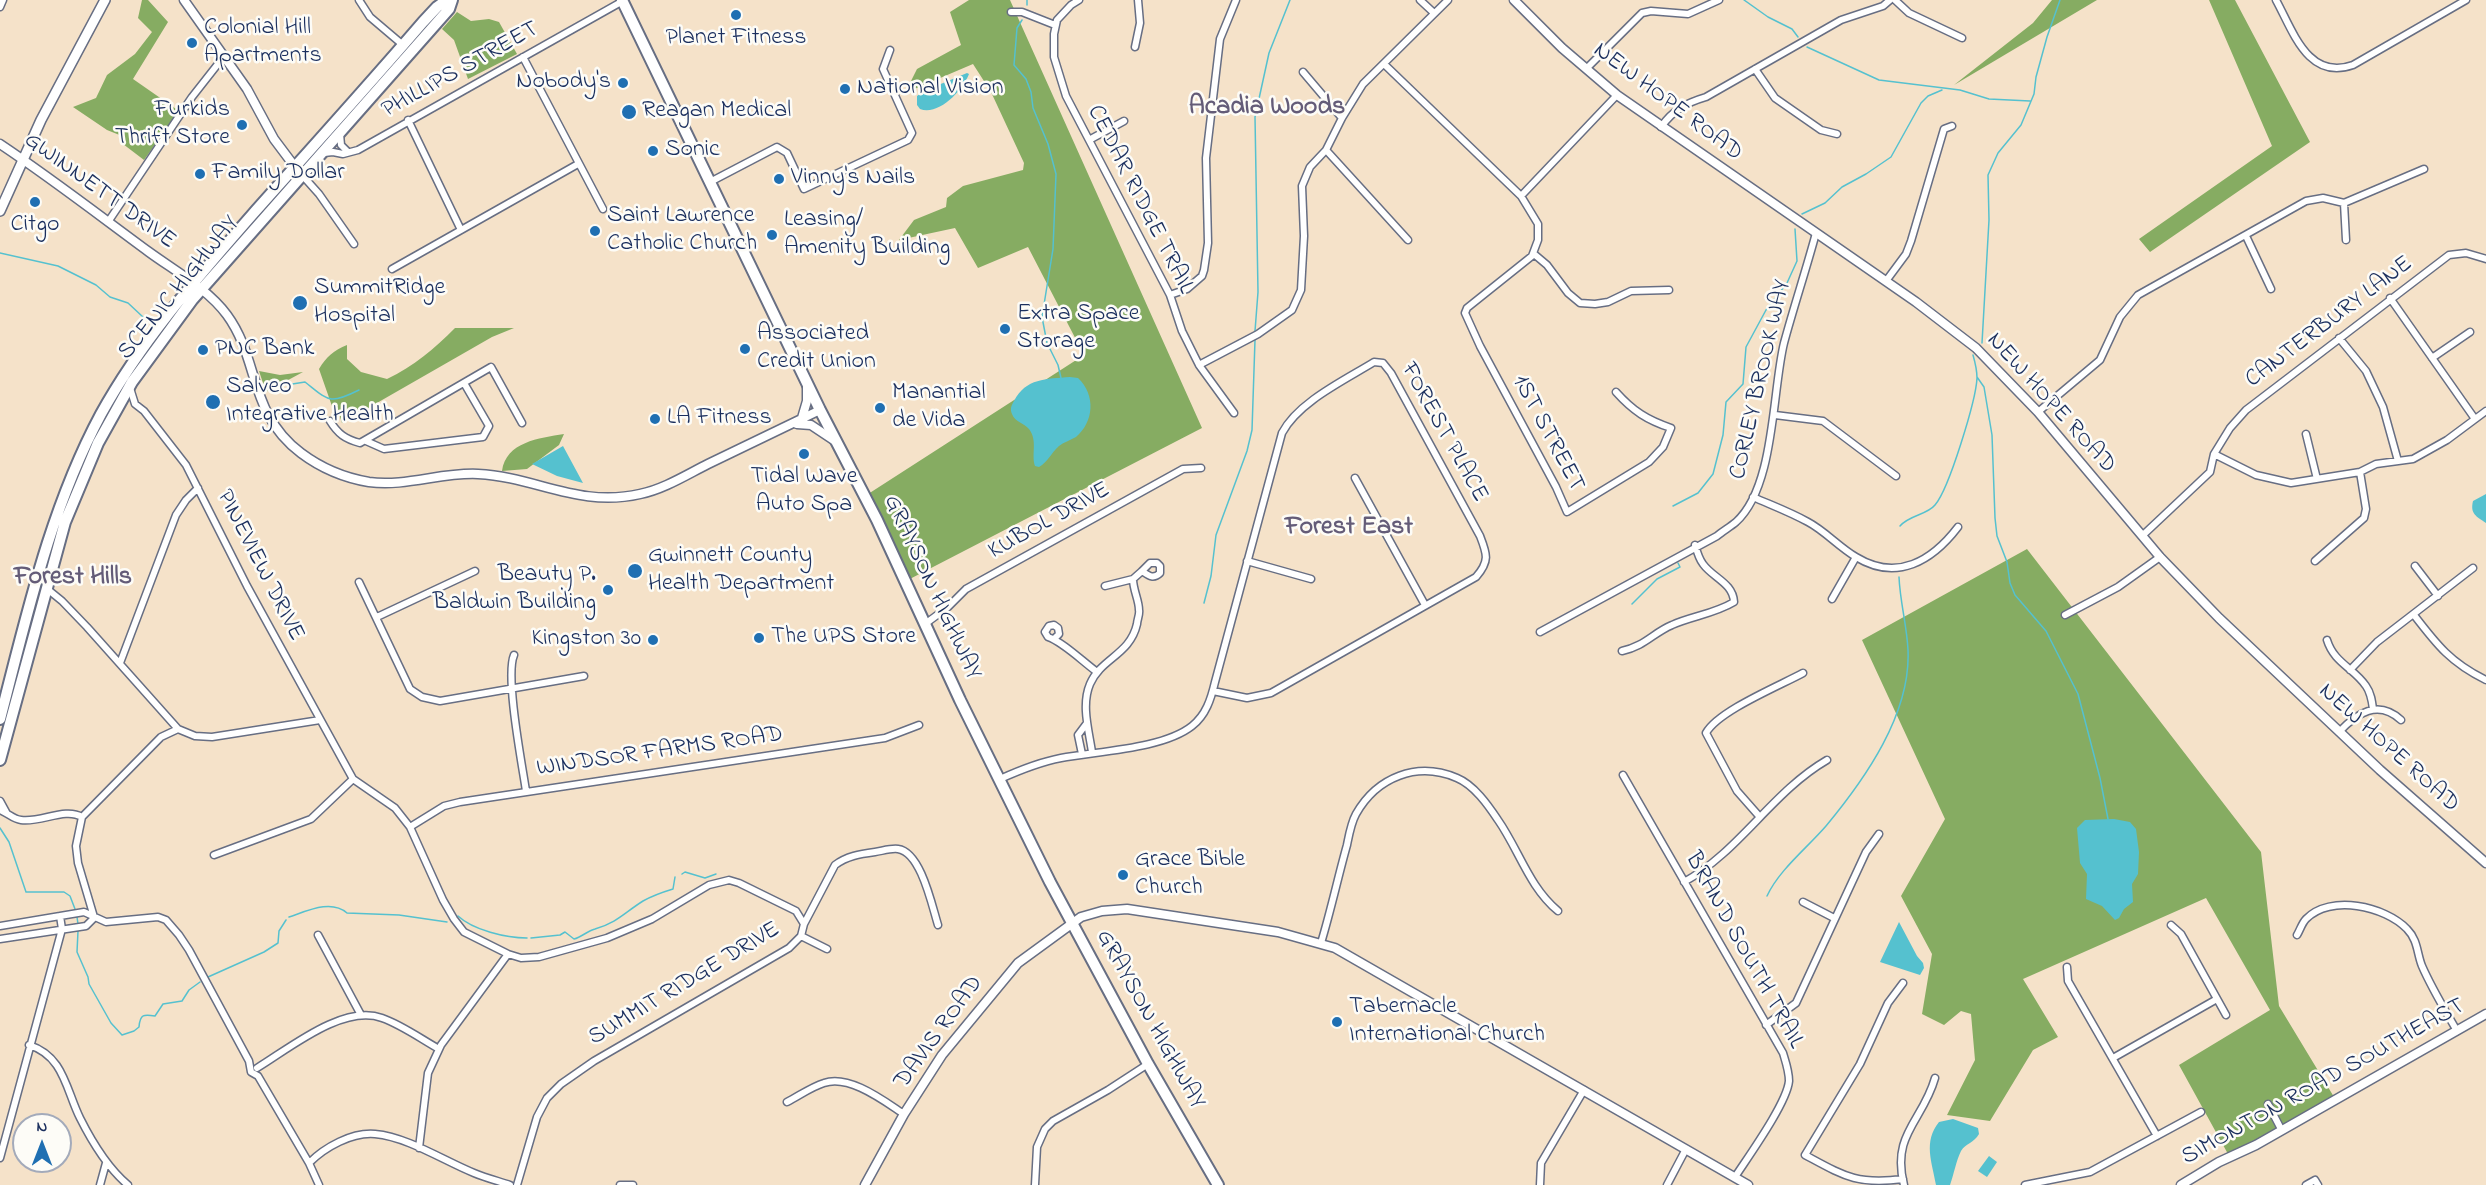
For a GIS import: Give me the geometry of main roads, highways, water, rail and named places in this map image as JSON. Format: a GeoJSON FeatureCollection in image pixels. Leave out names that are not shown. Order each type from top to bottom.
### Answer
{"type":"FeatureCollection","features":[{"type":"Feature","properties":{"kind":"main road"},"geometry":{"type":"LineString","coordinates":[[0,211],[22,159],[61,80],[105,0]]}},
{"type":"Feature","properties":{"kind":"main road","name":"SCENIC HIGHWAY"},"geometry":{"type":"LineString","coordinates":[[0,760],[64,494],[101,414],[143,346],[407,49],[448,9],[450,0]]}},
{"type":"Feature","properties":{"kind":"main road","name":"GRAYSON HIGHWAY"},"geometry":{"type":"LineString","coordinates":[[622,1],[820,410],[877,520],[1070,923],[1218,1185]]}},
{"type":"Feature","properties":{"kind":"main road","name":"SCENIC HIGHWAY"},"geometry":{"type":"LineString","coordinates":[[298,171],[321,154],[340,133],[407,49]]}},
{"type":"Feature","properties":{"kind":"main road","name":"SCENIC HIGHWAY"},"geometry":{"type":"LineString","coordinates":[[0,718],[41,587],[79,487],[116,409],[196,286]]}},
{"type":"Feature","properties":{"kind":"water"},"geometry":{"type":"Polygon","coordinates":[[[969,74],[966,80],[956,94],[942,105],[927,110],[920,109],[917,105],[917,96],[924,91],[969,74]]]}},
{"type":"Feature","properties":{"kind":"water"},"geometry":{"type":"Polygon","coordinates":[[[1078,378],[1088,392],[1090,408],[1086,424],[1076,437],[1059,446],[1042,465],[1035,466],[1032,434],[1027,427],[1013,417],[1012,406],[1019,393],[1031,384],[1045,379],[1078,378]]]}},
{"type":"Feature","properties":{"kind":"water"},"geometry":{"type":"Polygon","coordinates":[[[563,446],[583,483],[557,476],[532,464],[563,446]]]}},
{"type":"Feature","properties":{"kind":"water"},"geometry":{"type":"Polygon","coordinates":[[[2486,494],[2486,523],[2475,514],[2472,505],[2473,501],[2486,494]]]}},
{"type":"Feature","properties":{"kind":"water"},"geometry":{"type":"Polygon","coordinates":[[[2114,819],[2130,822],[2136,829],[2139,852],[2138,874],[2132,884],[2133,902],[2115,920],[2102,906],[2086,899],[2087,874],[2080,863],[2077,828],[2085,820],[2114,819]]]}},
{"type":"Feature","properties":{"kind":"water"},"geometry":{"type":"Polygon","coordinates":[[[1899,922],[1923,963],[1924,968],[1920,975],[1880,962],[1899,922]]]}},
{"type":"Feature","properties":{"kind":"water"},"geometry":{"type":"Polygon","coordinates":[[[1953,1119],[1978,1128],[1979,1134],[1961,1151],[1950,1185],[1936,1185],[1930,1152],[1931,1137],[1939,1122],[1953,1119]]]}},
{"type":"Feature","properties":{"kind":"water"},"geometry":{"type":"Polygon","coordinates":[[[1989,1156],[1997,1162],[1987,1177],[1978,1171],[1989,1156]]]}},
{"type":"Feature","properties":{"kind":"waterway"},"geometry":{"type":"LineString","coordinates":[[1027,0],[1027,5]]}},
{"type":"Feature","properties":{"kind":"waterway"},"geometry":{"type":"LineString","coordinates":[[1255,331],[1258,292],[1255,117],[1269,53],[1290,0]]}},
{"type":"Feature","properties":{"kind":"waterway"},"geometry":{"type":"LineString","coordinates":[[1744,0],[1768,17],[1792,29],[1798,37]]}},
{"type":"Feature","properties":{"kind":"waterway"},"geometry":{"type":"LineString","coordinates":[[1982,343],[1989,220],[1988,175],[1998,153],[2021,125],[2034,94],[2036,77],[2047,37],[2060,0]]}},
{"type":"Feature","properties":{"kind":"waterway"},"geometry":{"type":"LineString","coordinates":[[1022,20],[1017,28],[1014,65],[1026,79],[1031,92],[1033,108],[1048,144],[1056,174],[1053,249],[1042,317],[1047,343],[1058,365],[1061,378]]}},
{"type":"Feature","properties":{"kind":"waterway"},"geometry":{"type":"LineString","coordinates":[[1807,47],[1879,80],[1960,90],[1989,99],[2030,101]]}},
{"type":"Feature","properties":{"kind":"waterway"},"geometry":{"type":"LineString","coordinates":[[1802,214],[1825,203],[1842,187],[1891,157],[1921,103],[1928,96],[1942,90]]}},
{"type":"Feature","properties":{"kind":"waterway"},"geometry":{"type":"LineString","coordinates":[[1673,506],[1698,493],[1713,474],[1723,435],[1726,402],[1743,384],[1746,347],[1766,310],[1787,283],[1797,261],[1795,229]]}},
{"type":"Feature","properties":{"kind":"waterway"},"geometry":{"type":"LineString","coordinates":[[0,253],[58,266],[96,285],[110,297],[128,303],[143,317]]}},
{"type":"Feature","properties":{"kind":"waterway"},"geometry":{"type":"LineString","coordinates":[[1204,603],[1211,576],[1216,535],[1247,451],[1252,430],[1255,340]]}},
{"type":"Feature","properties":{"kind":"waterway"},"geometry":{"type":"LineString","coordinates":[[1900,526],[1908,519],[1932,508],[1947,482],[1972,405],[1977,375],[1973,355]]}},
{"type":"Feature","properties":{"kind":"waterway"},"geometry":{"type":"LineString","coordinates":[[1977,377],[1984,387],[1992,435],[1997,536],[2007,562],[2010,583],[2015,595],[2046,631],[2078,694],[2108,819]]}},
{"type":"Feature","properties":{"kind":"waterway"},"geometry":{"type":"LineString","coordinates":[[267,388],[305,382],[330,399],[341,398],[359,390]]}},
{"type":"Feature","properties":{"kind":"waterway"},"geometry":{"type":"LineString","coordinates":[[1632,604],[1657,579],[1680,567],[1678,563]]}},
{"type":"Feature","properties":{"kind":"waterway"},"geometry":{"type":"LineString","coordinates":[[1767,896],[1786,868],[1826,826],[1856,788],[1870,767],[1894,721],[1907,674],[1908,650],[1899,577]]}},
{"type":"Feature","properties":{"kind":"waterway"},"geometry":{"type":"LineString","coordinates":[[0,828],[9,842],[26,892],[64,892],[70,896],[75,909]]}},
{"type":"Feature","properties":{"kind":"waterway"},"geometry":{"type":"LineString","coordinates":[[682,874],[685,872],[705,878],[716,874]]}},
{"type":"Feature","properties":{"kind":"waterway"},"geometry":{"type":"LineString","coordinates":[[531,938],[560,935],[565,932],[574,939],[577,938],[615,920],[646,899],[673,889],[675,877]]}},
{"type":"Feature","properties":{"kind":"waterway"},"geometry":{"type":"LineString","coordinates":[[289,917],[311,909],[334,907],[347,913],[399,915],[447,922]]}},
{"type":"Feature","properties":{"kind":"waterway"},"geometry":{"type":"LineString","coordinates":[[458,916],[490,932],[509,937],[527,938]]}},
{"type":"Feature","properties":{"kind":"waterway"},"geometry":{"type":"LineString","coordinates":[[77,917],[78,924]]}},
{"type":"Feature","properties":{"kind":"waterway"},"geometry":{"type":"LineString","coordinates":[[208,977],[264,952],[278,943],[279,931],[286,920]]}},
{"type":"Feature","properties":{"kind":"waterway"},"geometry":{"type":"LineString","coordinates":[[78,931],[77,952],[89,984],[111,1023],[122,1035],[139,1027],[143,1016],[155,1016],[163,1004],[182,1001],[189,990],[200,982]]}},
{"type":"Feature","properties":{"kind":"place","name":"Planet Fitness"},"geometry":{"type":"Point","coordinates":[736,15]}},
{"type":"Feature","properties":{"kind":"place","name":"Colonial Hill Apartments"},"geometry":{"type":"Point","coordinates":[192,43]}},
{"type":"Feature","properties":{"kind":"place","name":"Nobody's"},"geometry":{"type":"Point","coordinates":[623,83]}},
{"type":"Feature","properties":{"kind":"place","name":"National Vision"},"geometry":{"type":"Point","coordinates":[845,89]}},
{"type":"Feature","properties":{"kind":"place","name":"Reagan Medical"},"geometry":{"type":"Point","coordinates":[629,112]}},
{"type":"Feature","properties":{"kind":"place","name":"Furkids Thrift Store"},"geometry":{"type":"Point","coordinates":[242,125]}},
{"type":"Feature","properties":{"kind":"place","name":"Sonic"},"geometry":{"type":"Point","coordinates":[653,151]}},
{"type":"Feature","properties":{"kind":"place","name":"Family Dollar"},"geometry":{"type":"Point","coordinates":[200,174]}},
{"type":"Feature","properties":{"kind":"place","name":"Vinny's Nails"},"geometry":{"type":"Point","coordinates":[779,179]}},
{"type":"Feature","properties":{"kind":"place","name":"Citgo"},"geometry":{"type":"Point","coordinates":[35,202]}},
{"type":"Feature","properties":{"kind":"place","name":"Saint Lawrence Catholic Church"},"geometry":{"type":"Point","coordinates":[595,231]}},
{"type":"Feature","properties":{"kind":"place","name":"Leasing/ Amenity Building"},"geometry":{"type":"Point","coordinates":[772,235]}},
{"type":"Feature","properties":{"kind":"place","name":"SummitRidge Hospital"},"geometry":{"type":"Point","coordinates":[300,303]}},
{"type":"Feature","properties":{"kind":"place","name":"Extra Space Storage"},"geometry":{"type":"Point","coordinates":[1005,329]}},
{"type":"Feature","properties":{"kind":"place","name":"Associated Credit Union"},"geometry":{"type":"Point","coordinates":[745,349]}},
{"type":"Feature","properties":{"kind":"place","name":"PNC Bank"},"geometry":{"type":"Point","coordinates":[203,350]}},
{"type":"Feature","properties":{"kind":"place","name":"Salveo Integrative Health"},"geometry":{"type":"Point","coordinates":[213,402]}},
{"type":"Feature","properties":{"kind":"place","name":"Manantial de Vida"},"geometry":{"type":"Point","coordinates":[880,408]}},
{"type":"Feature","properties":{"kind":"place","name":"LA Fitness"},"geometry":{"type":"Point","coordinates":[655,419]}},
{"type":"Feature","properties":{"kind":"place","name":"Tidal Wave Auto Spa"},"geometry":{"type":"Point","coordinates":[804,454]}},
{"type":"Feature","properties":{"kind":"place","name":"Gwinnett County Health Department"},"geometry":{"type":"Point","coordinates":[635,571]}},
{"type":"Feature","properties":{"kind":"place","name":"Beauty P. Baldwin Building"},"geometry":{"type":"Point","coordinates":[608,590]}},
{"type":"Feature","properties":{"kind":"place","name":"The UPS Store"},"geometry":{"type":"Point","coordinates":[759,638]}},
{"type":"Feature","properties":{"kind":"place","name":"Kingston 30"},"geometry":{"type":"Point","coordinates":[653,640]}},
{"type":"Feature","properties":{"kind":"place","name":"Grace Bible Church"},"geometry":{"type":"Point","coordinates":[1123,875]}},
{"type":"Feature","properties":{"kind":"place","name":"Tabernacle International Church"},"geometry":{"type":"Point","coordinates":[1337,1022]}},
{"type":"Feature","properties":{"kind":"district","name":"Acadia Woods"},"geometry":{"type":"Point","coordinates":[1267,109]}},
{"type":"Feature","properties":{"kind":"district","name":"Forest East"},"geometry":{"type":"Point","coordinates":[1349,529]}},
{"type":"Feature","properties":{"kind":"district","name":"Forest Hills"},"geometry":{"type":"Point","coordinates":[73,579]}}]}
